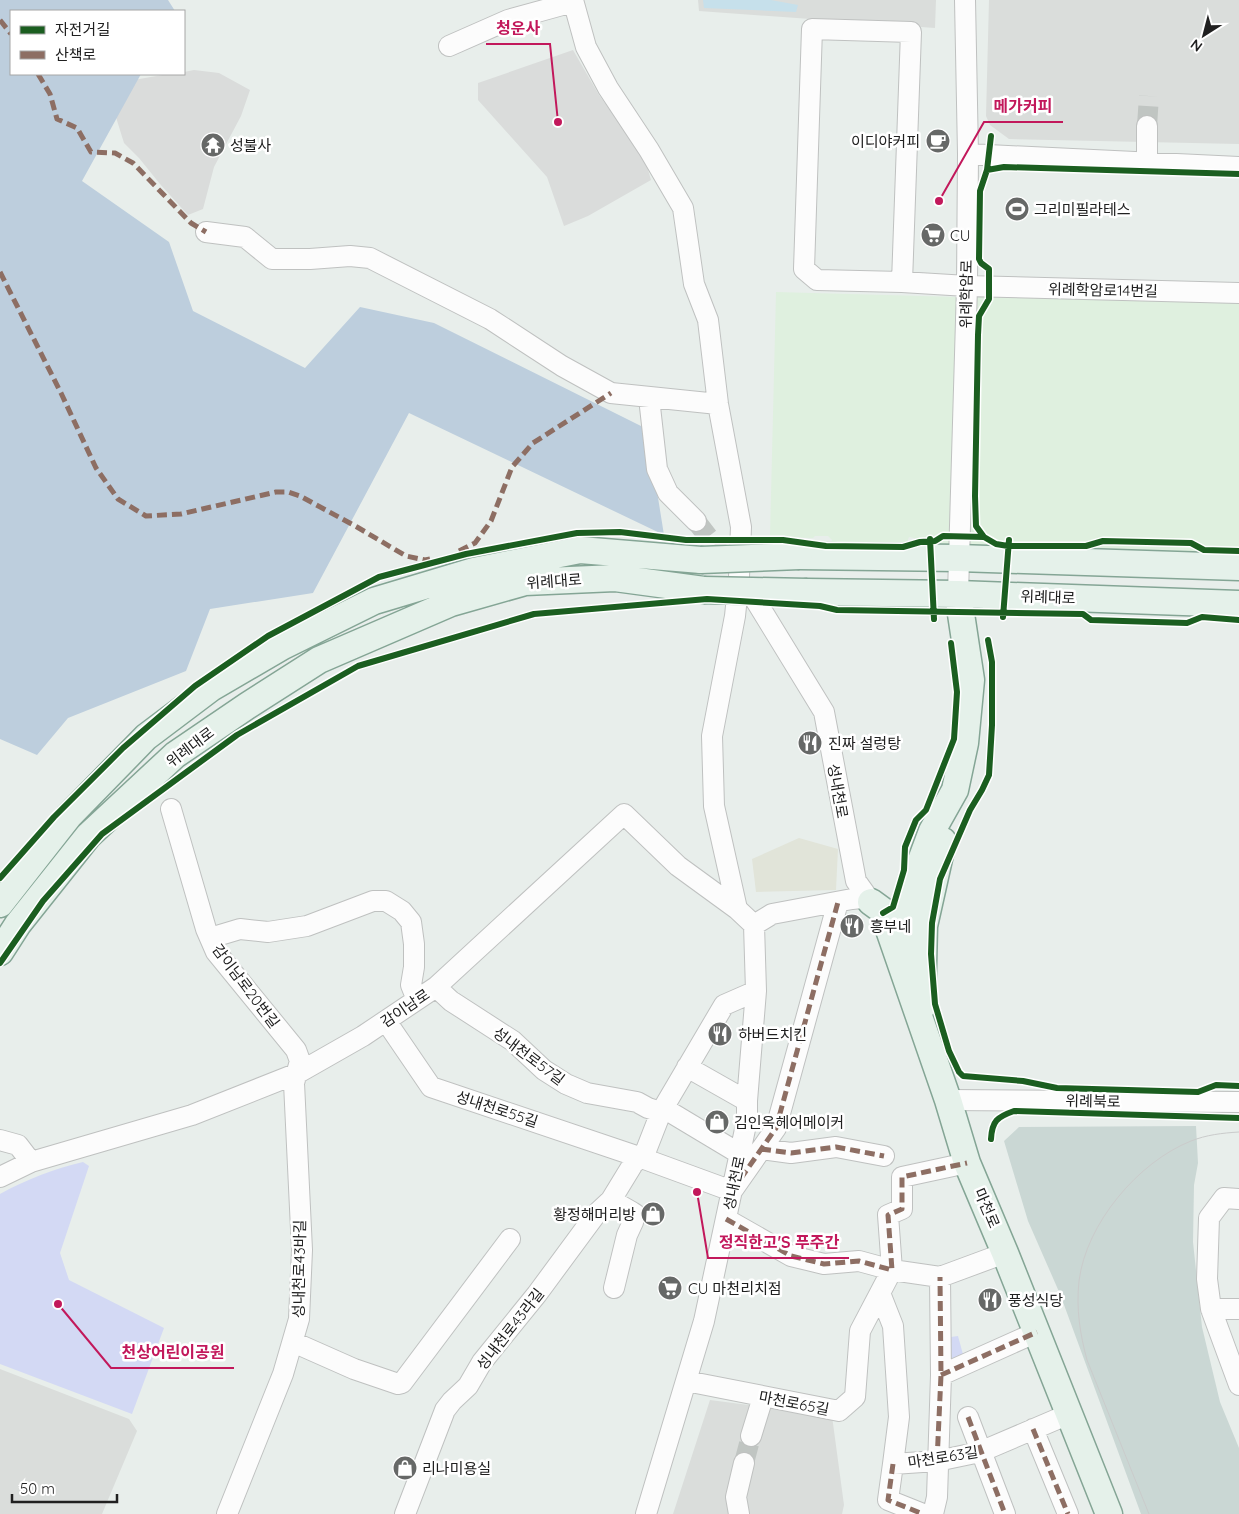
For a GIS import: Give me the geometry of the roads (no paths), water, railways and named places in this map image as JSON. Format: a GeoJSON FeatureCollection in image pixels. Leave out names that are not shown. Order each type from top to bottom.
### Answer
{"type":"FeatureCollection","features":[{"type":"Feature","properties":{"kind":"main road","name":"위례대로"},"geometry":{"type":"LineString","coordinates":[[0,904],[69,816],[146,737],[211,688],[291,642],[374,601],[474,571],[580,550],[701,560],[799,556],[958,558],[1239,567]]}},
{"type":"Feature","properties":{"kind":"main road","name":"위례대로"},"geometry":{"type":"LineString","coordinates":[[0,952],[18,924],[88,836],[168,762],[247,706],[319,660],[452,604],[525,582],[615,578],[704,590],[958,594],[1239,604]]}},
{"type":"Feature","properties":{"kind":"main road"},"geometry":{"type":"LineString","coordinates":[[921,1020],[924,986],[924,926],[966,742],[971,680],[958,594]]}},
{"type":"Feature","properties":{"kind":"main road"},"geometry":{"type":"LineString","coordinates":[[910,988],[900,936],[916,874],[929,840],[955,790]]}},
{"type":"Feature","properties":{"kind":"main road","name":"마천로"},"geometry":{"type":"LineString","coordinates":[[871,902],[882,910],[921,1020],[968,1163],[1109,1514]]}},
{"type":"Feature","properties":{"kind":"street","name":"위례학암로"},"geometry":{"type":"LineString","coordinates":[[958,594],[967,286],[968,154],[965,0]]}},
{"type":"Feature","properties":{"kind":"street"},"geometry":{"type":"LineString","coordinates":[[449,46],[508,20],[573,1],[586,47],[608,88],[650,150],[683,208],[694,284],[708,320],[718,404],[741,527],[739,577],[734,616],[712,736],[714,806],[737,909],[754,925],[772,914],[861,898],[871,902]]}},
{"type":"Feature","properties":{"kind":"street","name":"위례학암로14번길"},"geometry":{"type":"LineString","coordinates":[[902,282],[911,32],[812,28],[804,269],[817,280],[1239,293]]}},
{"type":"Feature","properties":{"kind":"street"},"geometry":{"type":"LineString","coordinates":[[1147,126],[1147,163]]}},
{"type":"Feature","properties":{"kind":"street"},"geometry":{"type":"LineString","coordinates":[[968,154],[1239,167]]}},
{"type":"Feature","properties":{"kind":"street"},"geometry":{"type":"LineString","coordinates":[[206,232],[245,237],[272,259],[350,256],[370,258],[490,319],[562,366],[611,393],[718,404]]}},
{"type":"Feature","properties":{"kind":"street"},"geometry":{"type":"LineString","coordinates":[[649,398],[657,469],[668,493],[696,521]]}},
{"type":"Feature","properties":{"kind":"street","name":"성내천로"},"geometry":{"type":"LineString","coordinates":[[756,601],[824,712],[856,881],[871,902]]}},
{"type":"Feature","properties":{"kind":"street","name":"감이남로20번길"},"geometry":{"type":"LineString","coordinates":[[171,809],[206,929],[216,952],[296,1050],[300,1061],[298,1072]]}},
{"type":"Feature","properties":{"kind":"street","name":"감이남로"},"geometry":{"type":"LineString","coordinates":[[0,1177],[31,1162],[192,1115],[298,1072],[362,1036],[436,987],[624,814],[678,866],[737,909]]}},
{"type":"Feature","properties":{"kind":"street"},"geometry":{"type":"LineString","coordinates":[[210,938],[240,929],[268,932],[307,926],[373,901],[386,901],[402,912],[411,922],[414,944],[414,967],[411,985],[417,1000]]}},
{"type":"Feature","properties":{"kind":"street"},"geometry":{"type":"LineString","coordinates":[[732,1191],[776,1128],[838,902]]}},
{"type":"Feature","properties":{"kind":"street","name":"성내천로"},"geometry":{"type":"LineString","coordinates":[[646,1514],[704,1321],[747,1120],[756,992],[754,925]]}},
{"type":"Feature","properties":{"kind":"street","name":"성내천로57길"},"geometry":{"type":"LineString","coordinates":[[436,987],[452,1001],[514,1041],[544,1070],[566,1084],[587,1092],[637,1102],[661,1112],[670,1112],[740,1154]]}},
{"type":"Feature","properties":{"kind":"street"},"geometry":{"type":"LineString","coordinates":[[639,1157],[645,1153],[661,1112],[724,1005],[756,992]]}},
{"type":"Feature","properties":{"kind":"street","name":"성내천로55길"},"geometry":{"type":"LineString","coordinates":[[386,1021],[431,1087],[639,1157],[732,1191]]}},
{"type":"Feature","properties":{"kind":"street"},"geometry":{"type":"LineString","coordinates":[[687,1067],[747,1101]]}},
{"type":"Feature","properties":{"kind":"street","name":"성내천로43바길"},"geometry":{"type":"LineString","coordinates":[[227,1514],[283,1374],[299,1319],[302,1250],[294,1083],[298,1072]]}},
{"type":"Feature","properties":{"kind":"street","name":"위례북로"},"geometry":{"type":"LineString","coordinates":[[948,1100],[1239,1102]]}},
{"type":"Feature","properties":{"kind":"street"},"geometry":{"type":"LineString","coordinates":[[0,1140],[18,1145],[31,1162]]}},
{"type":"Feature","properties":{"kind":"street"},"geometry":{"type":"LineString","coordinates":[[761,1149],[792,1153],[836,1147],[884,1156]]}},
{"type":"Feature","properties":{"kind":"street","name":"성내천로43라길"},"geometry":{"type":"LineString","coordinates":[[405,1514],[445,1410],[468,1386],[482,1362],[538,1294],[596,1214],[611,1200],[632,1164],[639,1157]]}},
{"type":"Feature","properties":{"kind":"street"},"geometry":{"type":"LineString","coordinates":[[892,1270],[888,1215],[902,1209],[902,1177],[968,1163]]}},
{"type":"Feature","properties":{"kind":"street"},"geometry":{"type":"LineString","coordinates":[[1239,1199],[1224,1198],[1209,1218],[1207,1279],[1212,1309],[1239,1384]]}},
{"type":"Feature","properties":{"kind":"street"},"geometry":{"type":"LineString","coordinates":[[611,1200],[635,1214],[635,1218],[626,1235],[614,1288]]}},
{"type":"Feature","properties":{"kind":"street"},"geometry":{"type":"LineString","coordinates":[[726,1220],[791,1256],[824,1264],[859,1261],[892,1270],[940,1277],[1005,1253]]}},
{"type":"Feature","properties":{"kind":"street"},"geometry":{"type":"LineString","coordinates":[[293,1342],[380,1378],[398,1384],[402,1383],[510,1239]]}},
{"type":"Feature","properties":{"kind":"street","name":"마천로65길"},"geometry":{"type":"LineString","coordinates":[[686,1381],[839,1411],[855,1397],[860,1331],[892,1270]]}},
{"type":"Feature","properties":{"kind":"street"},"geometry":{"type":"LineString","coordinates":[[933,1514],[937,1497],[941,1375],[940,1277]]}},
{"type":"Feature","properties":{"kind":"street","name":"마천로63길"},"geometry":{"type":"LineString","coordinates":[[880,1293],[893,1326],[899,1417],[893,1464],[937,1461],[980,1452],[1069,1414]]}},
{"type":"Feature","properties":{"kind":"street"},"geometry":{"type":"LineString","coordinates":[[1212,1309],[1239,1309]]}},
{"type":"Feature","properties":{"kind":"street"},"geometry":{"type":"LineString","coordinates":[[941,1375],[1037,1332]]}},
{"type":"Feature","properties":{"kind":"street"},"geometry":{"type":"LineString","coordinates":[[751,1436],[763,1397]]}},
{"type":"Feature","properties":{"kind":"street"},"geometry":{"type":"LineString","coordinates":[[968,1417],[1005,1514]]}},
{"type":"Feature","properties":{"kind":"street"},"geometry":{"type":"LineString","coordinates":[[1033,1429],[1068,1514]]}},
{"type":"Feature","properties":{"kind":"street"},"geometry":{"type":"LineString","coordinates":[[739,1514],[736,1497],[744,1463]]}},
{"type":"Feature","properties":{"kind":"street"},"geometry":{"type":"LineString","coordinates":[[893,1464],[888,1500],[923,1514]]}},
{"type":"Feature","properties":{"kind":"tunnel"},"geometry":{"type":"LineString","coordinates":[[1147,126],[1149,96]]}},
{"type":"Feature","properties":{"kind":"tunnel"},"geometry":{"type":"LineString","coordinates":[[696,521],[731,567]]}},
{"type":"Feature","properties":{"kind":"tunnel"},"geometry":{"type":"LineString","coordinates":[[744,1463],[751,1436]]}},
{"type":"Feature","properties":{"kind":"tram line"},"geometry":{"type":"LineString","coordinates":[[1149,1514],[1087,1360],[1078,1311],[1079,1281],[1084,1259],[1092,1238],[1104,1217],[1134,1179],[1152,1164],[1171,1151],[1191,1141],[1202,1137],[1239,1132]]}},
{"type":"Feature","properties":{"kind":"place","name":"청운사"},"geometry":{"type":"Point","coordinates":[558,122]}},
{"type":"Feature","properties":{"kind":"place","name":"이디야커피"},"geometry":{"type":"Point","coordinates":[938,141]}},
{"type":"Feature","properties":{"kind":"place","name":"성불사"},"geometry":{"type":"Point","coordinates":[213,145]}},
{"type":"Feature","properties":{"kind":"place","name":"메가커피"},"geometry":{"type":"Point","coordinates":[939,201]}},
{"type":"Feature","properties":{"kind":"place","name":"그리미필라테스"},"geometry":{"type":"Point","coordinates":[1017,209]}},
{"type":"Feature","properties":{"kind":"place","name":"CU"},"geometry":{"type":"Point","coordinates":[933,235]}},
{"type":"Feature","properties":{"kind":"place","name":"진짜 설렁탕"},"geometry":{"type":"Point","coordinates":[810,743]}},
{"type":"Feature","properties":{"kind":"place","name":"흥부네"},"geometry":{"type":"Point","coordinates":[852,926]}},
{"type":"Feature","properties":{"kind":"place","name":"하버드치킨"},"geometry":{"type":"Point","coordinates":[720,1034]}},
{"type":"Feature","properties":{"kind":"place","name":"김인옥헤어메이커"},"geometry":{"type":"Point","coordinates":[717,1122]}},
{"type":"Feature","properties":{"kind":"place","name":"정직한고'S 푸주간"},"geometry":{"type":"Point","coordinates":[697,1192]}},
{"type":"Feature","properties":{"kind":"place","name":"황정해머리방"},"geometry":{"type":"Point","coordinates":[653,1214]}},
{"type":"Feature","properties":{"kind":"place","name":"CU 마천리치점"},"geometry":{"type":"Point","coordinates":[670,1288]}},
{"type":"Feature","properties":{"kind":"place","name":"풍성식당"},"geometry":{"type":"Point","coordinates":[990,1300]}},
{"type":"Feature","properties":{"kind":"place","name":"천상어린이공원"},"geometry":{"type":"Point","coordinates":[58,1304]}},
{"type":"Feature","properties":{"kind":"place","name":"리나미용실"},"geometry":{"type":"Point","coordinates":[405,1468]}}]}
